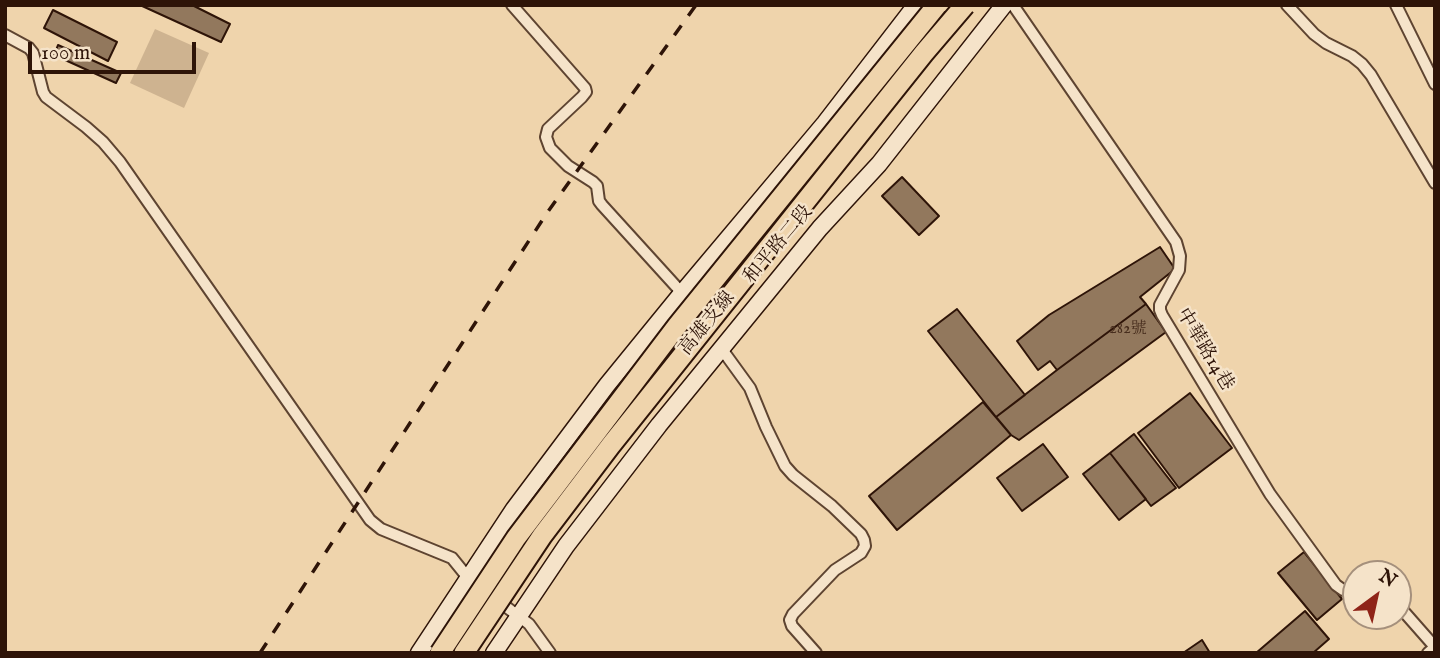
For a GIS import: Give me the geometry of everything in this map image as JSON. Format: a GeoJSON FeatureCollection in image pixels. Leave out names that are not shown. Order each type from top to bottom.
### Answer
{"type":"FeatureCollection","features":[{"type":"Feature","properties":{"kind":"highway","name":"高雄支線"},"geometry":{"type":"LineString","coordinates":[[439,653],[516,538],[677,326],[937,5]]}},
{"type":"Feature","properties":{"kind":"highway","name":"高雄支線"},"geometry":{"type":"LineString","coordinates":[[464,653],[542,536],[611,445],[965,5]]}},
{"type":"Feature","properties":{"kind":"street"},"geometry":{"type":"LineString","coordinates":[[512,5],[585,88],[586,92],[582,97],[548,129],[550,148],[568,166],[597,187],[599,201],[682,293]]}},
{"type":"Feature","properties":{"kind":"street"},"geometry":{"type":"LineString","coordinates":[[419,653],[514,509],[607,385],[825,123],[916,5]]}},
{"type":"Feature","properties":{"kind":"street","name":"和平路二段"},"geometry":{"type":"LineString","coordinates":[[494,653],[596,505],[820,228],[879,164],[1004,5]]}},
{"type":"Feature","properties":{"kind":"street","name":"中華路14巷"},"geometry":{"type":"LineString","coordinates":[[1013,5],[1176,242],[1180,256],[1179,270],[1160,305],[1162,315],[1270,494],[1336,585],[1342,589]]}},
{"type":"Feature","properties":{"kind":"street"},"geometry":{"type":"LineString","coordinates":[[1287,5],[1325,43],[1362,64],[1435,183]]}},
{"type":"Feature","properties":{"kind":"street"},"geometry":{"type":"LineString","coordinates":[[1396,5],[1435,84]]}},
{"type":"Feature","properties":{"kind":"street"},"geometry":{"type":"LineString","coordinates":[[5,35],[33,53],[46,97],[86,127],[120,162],[370,520],[382,529],[452,558],[469,579],[529,624],[550,653]]}},
{"type":"Feature","properties":{"kind":"street"},"geometry":{"type":"LineString","coordinates":[[721,348],[750,388],[785,466],[832,506],[864,540],[865,546],[861,553],[835,570],[790,620],[792,626],[816,653]]}},
{"type":"Feature","properties":{"kind":"street"},"geometry":{"type":"LineString","coordinates":[[1412,621],[1435,648],[1428,653]]}},
{"type":"Feature","properties":{"kind":"shaded area"},"geometry":{"type":"Polygon","coordinates":[[[155,29],[209,53],[184,108],[130,83],[155,29]]]}},
{"type":"Feature","properties":{"kind":"building"},"geometry":{"type":"Polygon","coordinates":[[[140,5],[192,5],[230,24],[221,42],[140,5]]]}},
{"type":"Feature","properties":{"kind":"building"},"geometry":{"type":"Polygon","coordinates":[[[53,10],[117,42],[108,61],[44,28],[53,10]]]}},
{"type":"Feature","properties":{"kind":"building"},"geometry":{"type":"Polygon","coordinates":[[[58,45],[121,73],[116,83],[54,55],[58,45]]]}},
{"type":"Feature","properties":{"kind":"building"},"geometry":{"type":"Polygon","coordinates":[[[902,177],[939,216],[919,235],[882,196],[902,177]]]}},
{"type":"Feature","properties":{"kind":"building"},"geometry":{"type":"Polygon","coordinates":[[[1160,247],[1175,269],[1140,297],[1146,304],[1057,370],[1050,361],[1038,370],[1017,341],[1049,315],[1160,247]]]}},
{"type":"Feature","properties":{"kind":"building"},"geometry":{"type":"Polygon","coordinates":[[[1146,304],[1166,332],[1019,440],[1011,435],[996,417],[1146,304]]]}},
{"type":"Feature","properties":{"kind":"building"},"geometry":{"type":"Polygon","coordinates":[[[957,309],[1025,395],[996,417],[928,331],[957,309]]]}},
{"type":"Feature","properties":{"kind":"building"},"geometry":{"type":"Polygon","coordinates":[[[1190,393],[1232,448],[1179,488],[1138,433],[1190,393]]]}},
{"type":"Feature","properties":{"kind":"building"},"geometry":{"type":"Polygon","coordinates":[[[983,402],[1011,435],[897,530],[869,496],[983,402]]]}},
{"type":"Feature","properties":{"kind":"building"},"geometry":{"type":"Polygon","coordinates":[[[1134,434],[1176,488],[1151,506],[1110,453],[1134,434]]]}},
{"type":"Feature","properties":{"kind":"building"},"geometry":{"type":"Polygon","coordinates":[[[1043,444],[1068,477],[1022,511],[997,478],[1043,444]]]}},
{"type":"Feature","properties":{"kind":"building"},"geometry":{"type":"Polygon","coordinates":[[[1110,453],[1146,499],[1119,520],[1083,474],[1110,453]]]}},
{"type":"Feature","properties":{"kind":"building"},"geometry":{"type":"Polygon","coordinates":[[[1304,552],[1342,599],[1317,620],[1278,573],[1304,552]]]}},
{"type":"Feature","properties":{"kind":"building"},"geometry":{"type":"Polygon","coordinates":[[[1305,611],[1329,639],[1313,653],[1256,653],[1305,611]]]}},
{"type":"Feature","properties":{"kind":"building"},"geometry":{"type":"Polygon","coordinates":[[[1202,640],[1210,653],[1183,653],[1202,640]]]}},
{"type":"Feature","properties":{"kind":"railway"},"geometry":{"type":"LineString","coordinates":[[260,653],[547,213],[696,5]]}}]}
